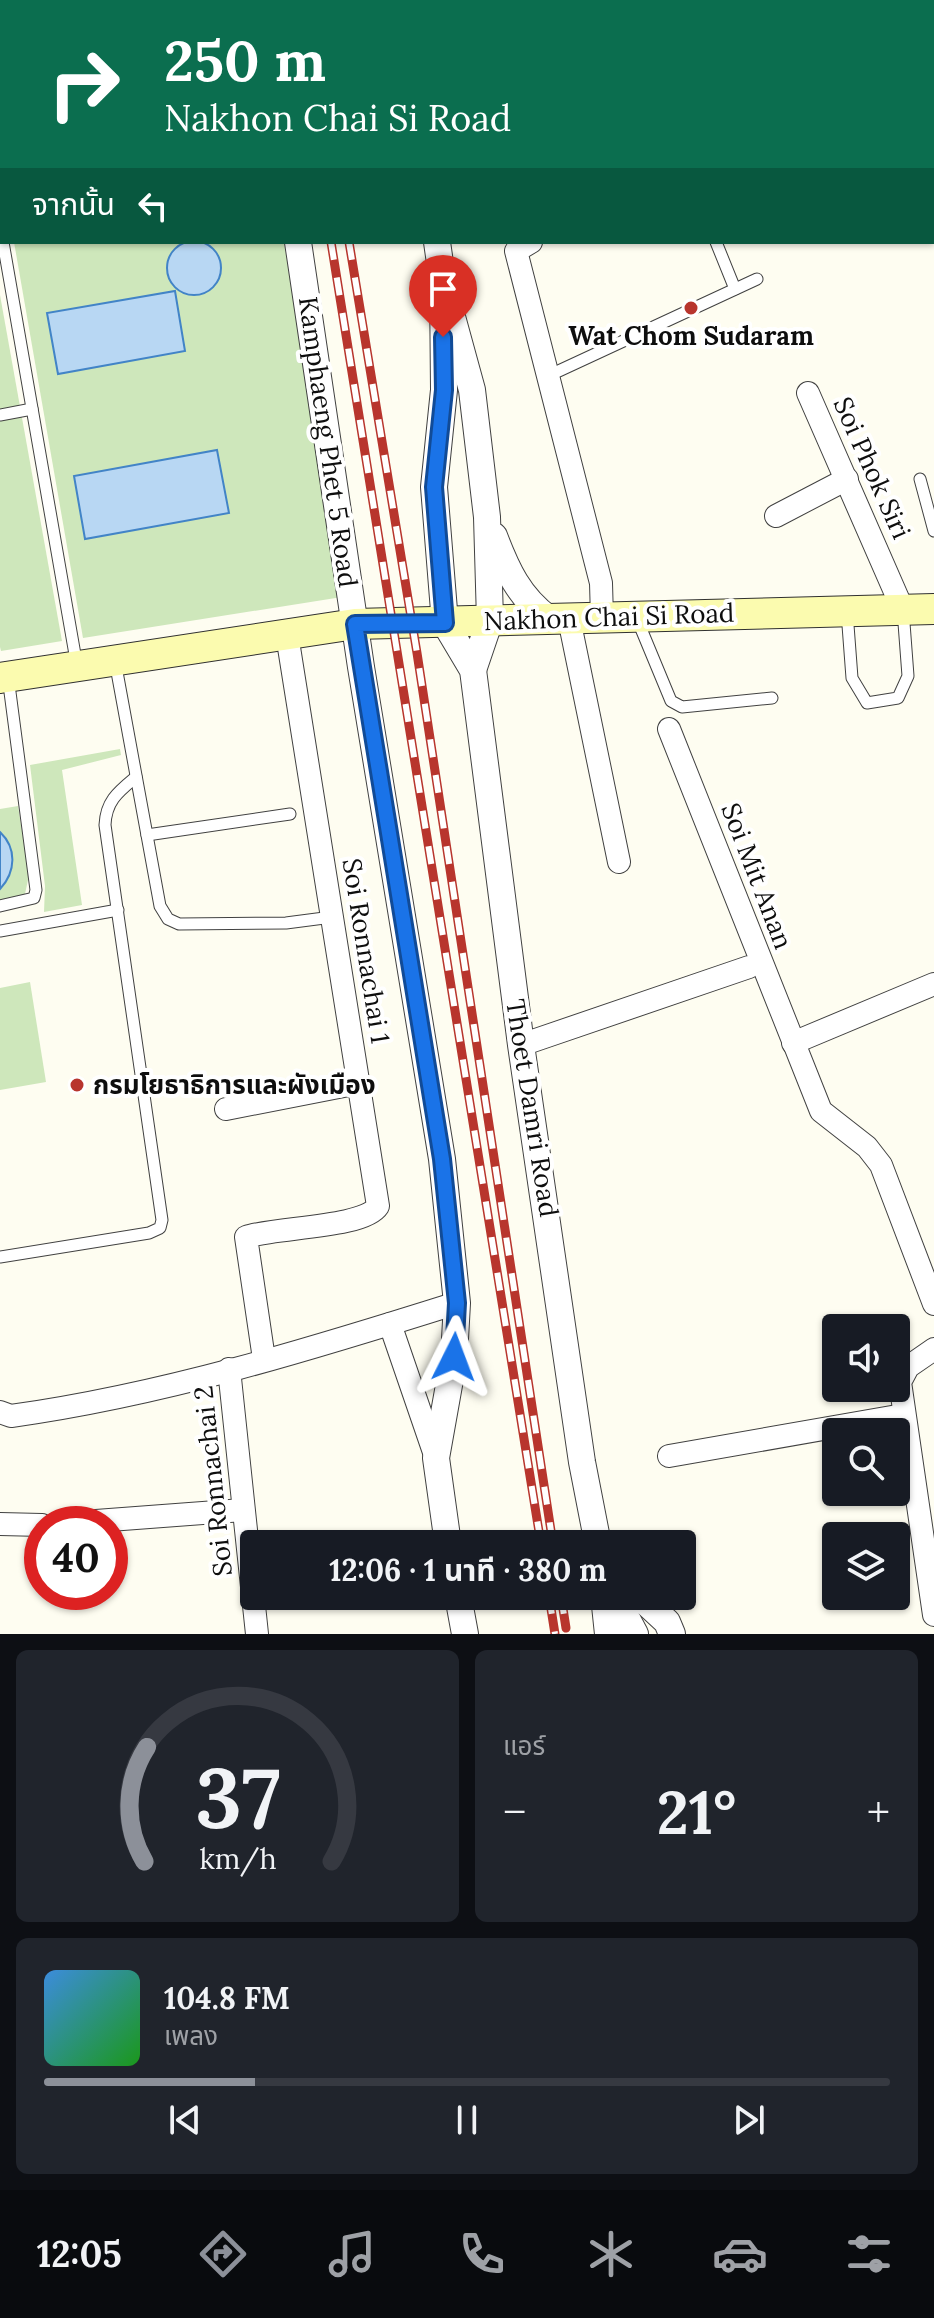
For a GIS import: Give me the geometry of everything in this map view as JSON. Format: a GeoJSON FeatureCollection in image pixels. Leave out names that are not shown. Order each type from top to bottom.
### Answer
{"type":"FeatureCollection","features":[{"type":"Feature","properties":{"kind":"main road","name":"Nakhon Chai Si Road"},"geometry":{"type":"LineString","coordinates":[[4,677],[355,624],[934,609]]}},
{"type":"Feature","properties":{"kind":"street","name":"Kamphaeng Phet 5 Road"},"geometry":{"type":"LineString","coordinates":[[298,244],[355,624],[442,1159],[457,1303],[454,1357],[436,1458],[446,1530]]}},
{"type":"Feature","properties":{"kind":"street"},"geometry":{"type":"LineString","coordinates":[[437,244],[443,284],[472,390],[487,517],[490,620]]}},
{"type":"Feature","properties":{"kind":"street"},"geometry":{"type":"LineString","coordinates":[[528,244],[516,251],[601,583],[602,618]]}},
{"type":"Feature","properties":{"kind":"street"},"geometry":{"type":"LineString","coordinates":[[443,284],[444,390],[434,487],[445,623]]}},
{"type":"Feature","properties":{"kind":"street","name":"Soi Phok Siri"},"geometry":{"type":"LineString","coordinates":[[808,393],[903,610]]}},
{"type":"Feature","properties":{"kind":"street"},"geometry":{"type":"LineString","coordinates":[[776,516],[847,479]]}},
{"type":"Feature","properties":{"kind":"street"},"geometry":{"type":"LineString","coordinates":[[487,517],[519,590],[531,606],[559,619],[619,862]]}},
{"type":"Feature","properties":{"kind":"street","name":"Thoet Damri Road"},"geometry":{"type":"LineString","coordinates":[[473,670],[490,620]]}},
{"type":"Feature","properties":{"kind":"street","name":"Thoet Damri Road"},"geometry":{"type":"LineString","coordinates":[[445,623],[473,670],[521,1045],[553,1244],[582,1462],[595,1530]]}},
{"type":"Feature","properties":{"kind":"street","name":"Soi Ronnachai 1"},"geometry":{"type":"LineString","coordinates":[[264,1359],[246,1237],[263,1231],[366,1218],[378,1206],[287,635]]}},
{"type":"Feature","properties":{"kind":"street","name":"Soi Mit Anan"},"geometry":{"type":"LineString","coordinates":[[669,729],[821,1111],[867,1147],[881,1165],[934,1304]]}},
{"type":"Feature","properties":{"kind":"street"},"geometry":{"type":"LineString","coordinates":[[521,1045],[749,967]]}},
{"type":"Feature","properties":{"kind":"street"},"geometry":{"type":"LineString","coordinates":[[793,1043],[934,984]]}},
{"type":"Feature","properties":{"kind":"street"},"geometry":{"type":"LineString","coordinates":[[226,1109],[359,1083]]}},
{"type":"Feature","properties":{"kind":"street","name":"Soi Ronnachai 2"},"geometry":{"type":"LineString","coordinates":[[0,1412],[11,1416],[92,1404],[229,1369],[457,1303]]}},
{"type":"Feature","properties":{"kind":"street"},"geometry":{"type":"LineString","coordinates":[[390,1324],[436,1458]]}},
{"type":"Feature","properties":{"kind":"street"},"geometry":{"type":"LineString","coordinates":[[934,1349],[902,1374],[903,1415],[934,1615]]}},
{"type":"Feature","properties":{"kind":"street","name":"Soi Ronnachai 2"},"geometry":{"type":"LineString","coordinates":[[229,1369],[257,1634]]}},
{"type":"Feature","properties":{"kind":"street"},"geometry":{"type":"LineString","coordinates":[[669,1456],[903,1415]]}},
{"type":"Feature","properties":{"kind":"street"},"geometry":{"type":"LineString","coordinates":[[128,1519],[243,1510]]}},
{"type":"Feature","properties":{"kind":"street"},"geometry":{"type":"LineString","coordinates":[[0,1524],[24,1525]]}},
{"type":"Feature","properties":{"kind":"street"},"geometry":{"type":"LineString","coordinates":[[461,1610],[465,1634]]}},
{"type":"Feature","properties":{"kind":"street"},"geometry":{"type":"LineString","coordinates":[[605,1610],[608,1634]]}},
{"type":"Feature","properties":{"kind":"street"},"geometry":{"type":"LineString","coordinates":[[622,1610],[635,1634]]}},
{"type":"Feature","properties":{"kind":"street"},"geometry":{"type":"LineString","coordinates":[[654,1610],[667,1622],[672,1634]]}},
{"type":"Feature","properties":{"kind":"lane"},"geometry":{"type":"LineString","coordinates":[[3,244],[77,666]]}},
{"type":"Feature","properties":{"kind":"lane"},"geometry":{"type":"LineString","coordinates":[[717,244],[735,289]]}},
{"type":"Feature","properties":{"kind":"lane"},"geometry":{"type":"LineString","coordinates":[[550,375],[757,279]]}},
{"type":"Feature","properties":{"kind":"lane"},"geometry":{"type":"LineString","coordinates":[[0,415],[32,409]]}},
{"type":"Feature","properties":{"kind":"lane"},"geometry":{"type":"LineString","coordinates":[[920,479],[934,531]]}},
{"type":"Feature","properties":{"kind":"lane"},"geometry":{"type":"LineString","coordinates":[[847,611],[852,678],[867,703],[898,698],[906,686],[903,610]]}},
{"type":"Feature","properties":{"kind":"lane"},"geometry":{"type":"LineString","coordinates":[[636,616],[671,701],[682,707],[772,698]]}},
{"type":"Feature","properties":{"kind":"lane"},"geometry":{"type":"LineString","coordinates":[[115,660],[160,906],[168,919],[179,924],[256,924],[332,917]]}},
{"type":"Feature","properties":{"kind":"lane"},"geometry":{"type":"LineString","coordinates":[[0,906],[26,902],[34,898],[36,890],[4,677]]}},
{"type":"Feature","properties":{"kind":"lane"},"geometry":{"type":"LineString","coordinates":[[0,1257],[149,1233],[160,1228],[162,1220],[105,825],[106,809],[113,797],[136,777]]}},
{"type":"Feature","properties":{"kind":"lane"},"geometry":{"type":"LineString","coordinates":[[147,835],[290,814]]}},
{"type":"Feature","properties":{"kind":"lane"},"geometry":{"type":"LineString","coordinates":[[0,931],[118,910]]}},
{"type":"Feature","properties":{"kind":"green space"},"geometry":{"type":"Polygon","coordinates":[[[14,244],[284,244],[342,597],[83,638],[14,244]]]}},
{"type":"Feature","properties":{"kind":"green space"},"geometry":{"type":"Polygon","coordinates":[[[0,295],[62,641],[1,651],[0,647],[0,295]]]}},
{"type":"Feature","properties":{"kind":"green space"},"geometry":{"type":"Polygon","coordinates":[[[120,749],[121,755],[62,770],[82,905],[44,912],[45,886],[30,765],[120,749]]]}},
{"type":"Feature","properties":{"kind":"green space"},"geometry":{"type":"Polygon","coordinates":[[[18,806],[29,875],[25,894],[0,902],[0,809],[18,806]]]}},
{"type":"Feature","properties":{"kind":"green space"},"geometry":{"type":"Polygon","coordinates":[[[30,982],[46,1082],[0,1090],[0,988],[30,982]]]}},
{"type":"Feature","properties":{"kind":"water"},"geometry":{"type":"Polygon","coordinates":[[[182,244],[206,244],[219,258],[219,278],[204,293],[184,293],[169,278],[169,258],[182,244]]]}},
{"type":"Feature","properties":{"kind":"water"},"geometry":{"type":"Polygon","coordinates":[[[175,291],[185,351],[58,374],[47,313],[175,291]]]}},
{"type":"Feature","properties":{"kind":"water"},"geometry":{"type":"Polygon","coordinates":[[[217,450],[229,513],[85,539],[74,476],[217,450]]]}},
{"type":"Feature","properties":{"kind":"water"},"geometry":{"type":"Polygon","coordinates":[[[0,832],[12,853],[12,868],[0,889],[0,832]]]}},
{"type":"Feature","properties":{"kind":"railway"},"geometry":{"type":"LineString","coordinates":[[331,244],[539,1530]]}},
{"type":"Feature","properties":{"kind":"railway"},"geometry":{"type":"LineString","coordinates":[[349,244],[417,653],[551,1530]]}},
{"type":"Feature","properties":{"kind":"railway"},"geometry":{"type":"LineString","coordinates":[[551,1610],[555,1634]]}},
{"type":"Feature","properties":{"kind":"railway"},"geometry":{"type":"LineString","coordinates":[[563,1610],[566,1628]]}},
{"type":"Feature","properties":{"kind":"place","name":"Wat Chom Sudaram"},"geometry":{"type":"Point","coordinates":[691,308]}},
{"type":"Feature","properties":{"kind":"place","name":"กรมโยธาธิการและผังเมือง"},"geometry":{"type":"Point","coordinates":[77,1085]}},
{"type":"Feature","properties":{"kind":"route"},"geometry":{"type":"LineString","coordinates":[[443,337],[444,390],[434,487],[445,623],[355,624],[442,1159],[457,1303],[454,1357]]}}]}
